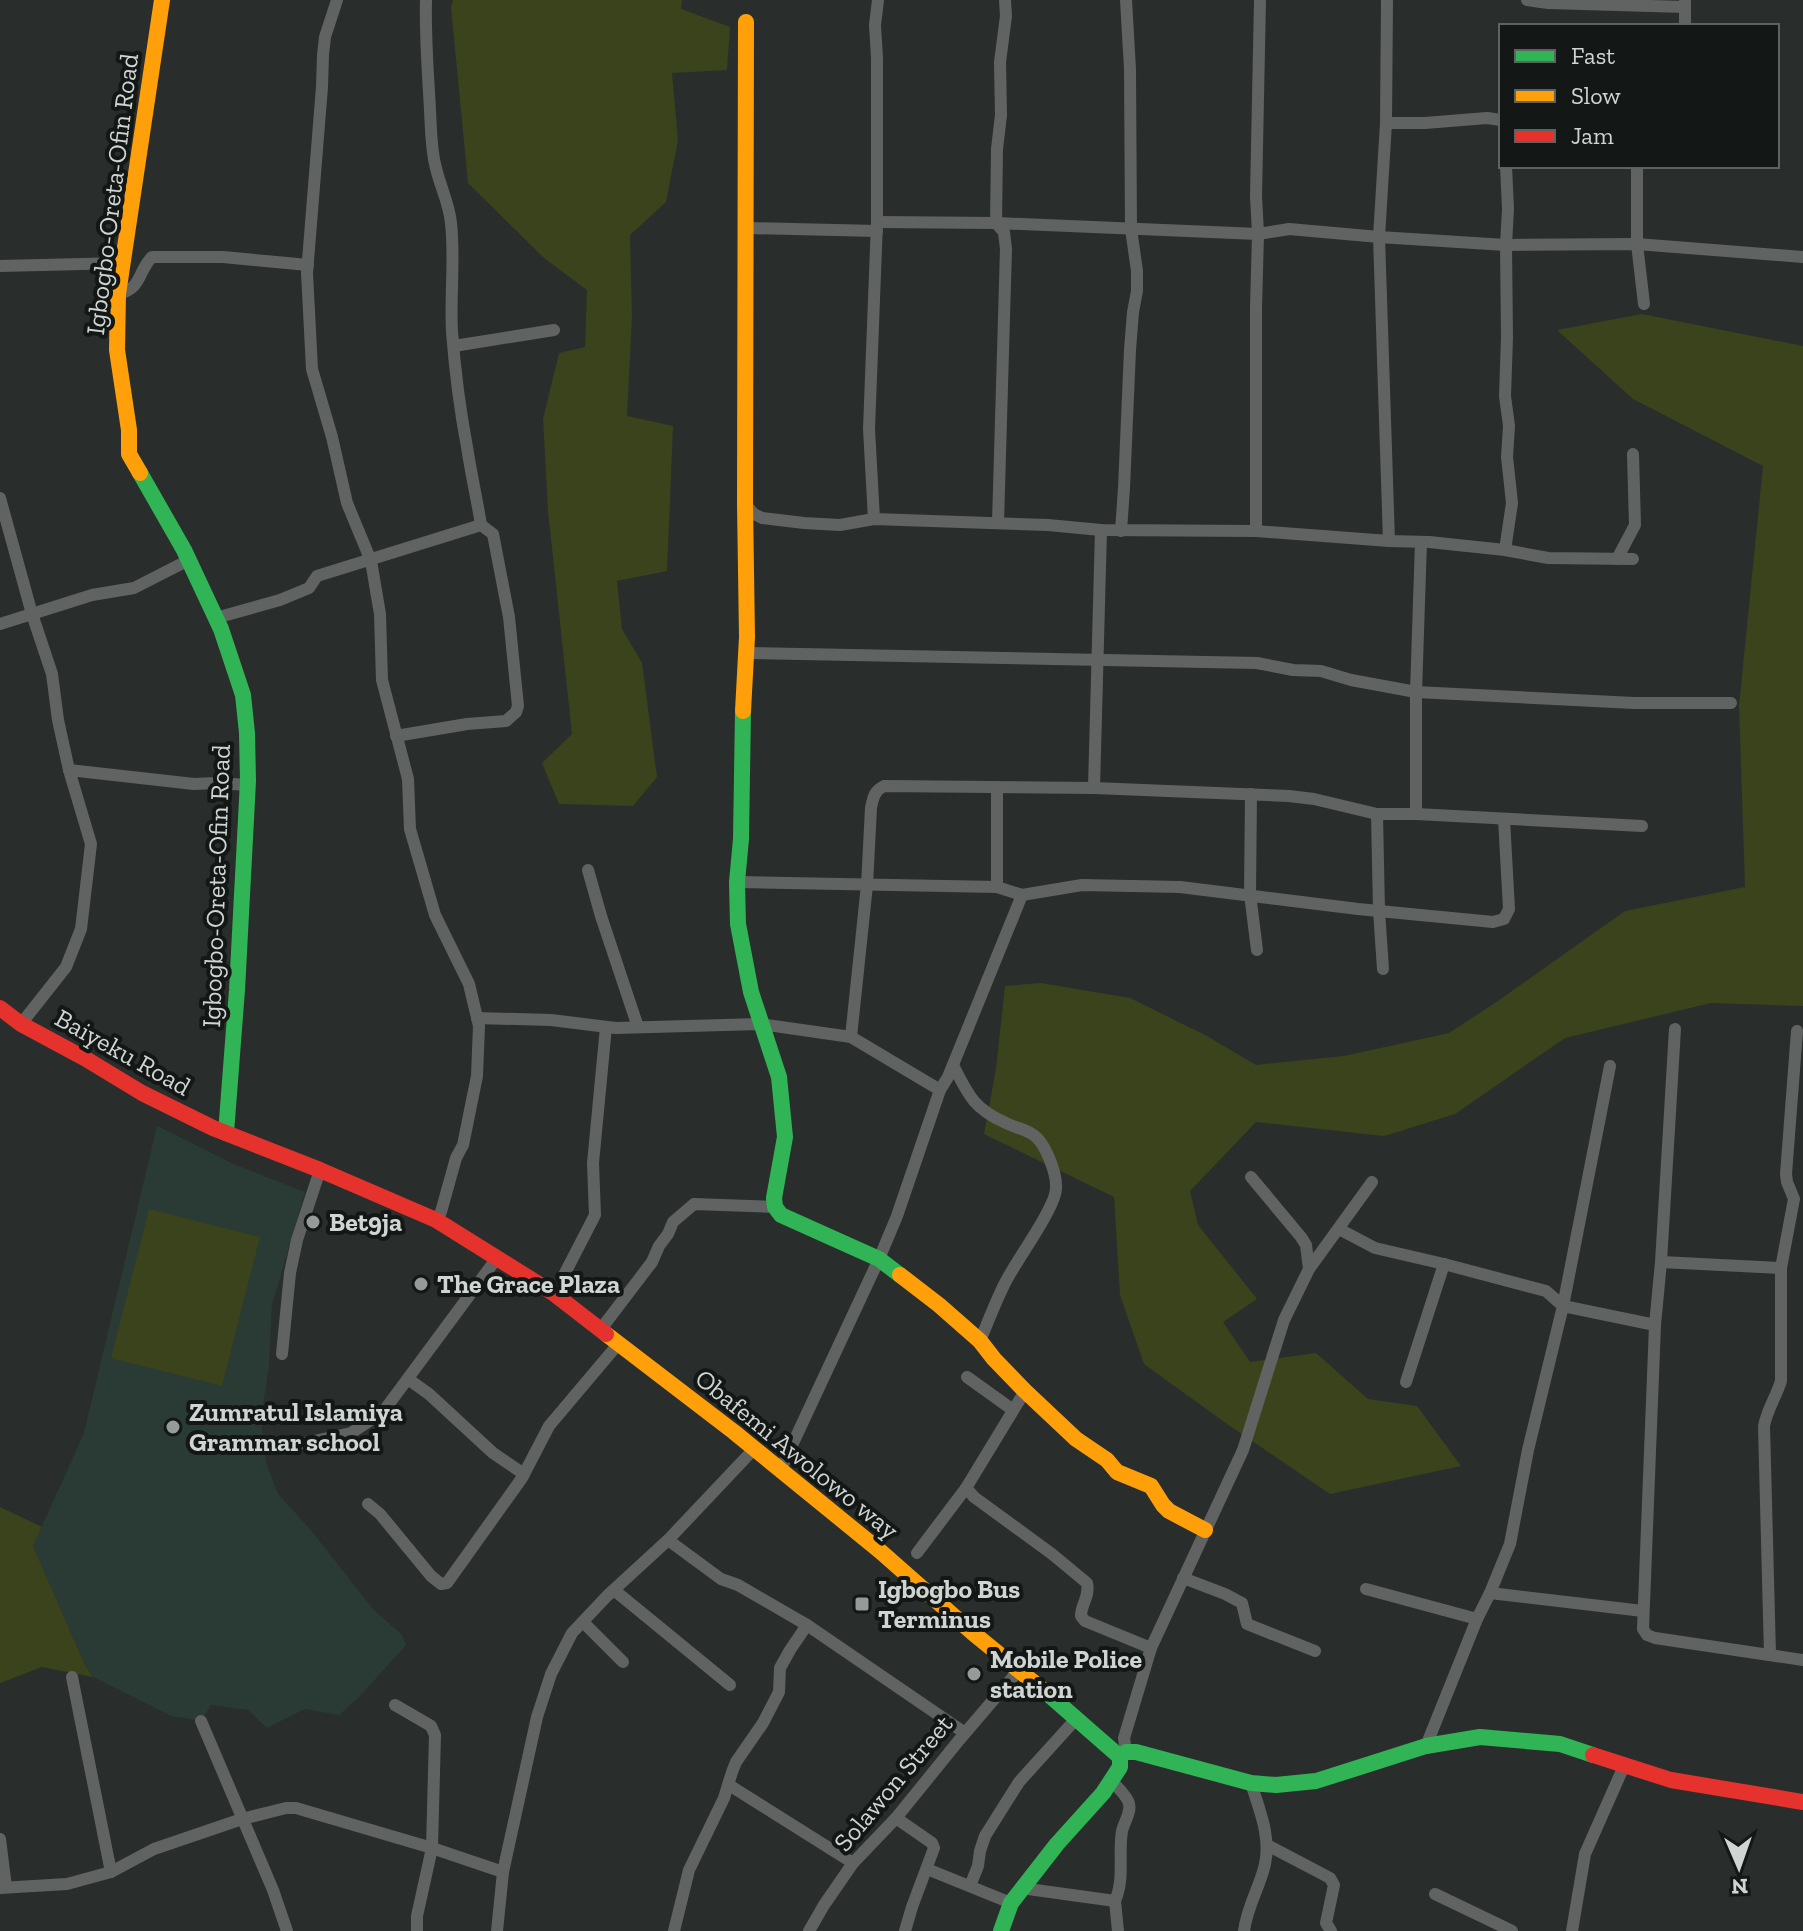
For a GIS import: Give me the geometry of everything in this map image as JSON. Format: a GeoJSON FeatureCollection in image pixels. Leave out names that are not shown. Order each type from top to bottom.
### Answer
{"type":"FeatureCollection","features":[{"type":"Feature","properties":{"kind":"street","name":"Igbogbo-Oreta-Ofin Road"},"geometry":{"type":"LineString","coordinates":[[162,0],[118,294],[117,350],[129,430],[129,454],[216,618],[243,695],[248,785],[226,1133]]}},
{"type":"Feature","properties":{"kind":"street"},"geometry":{"type":"LineString","coordinates":[[337,0],[325,37],[323,55],[308,265],[312,369],[347,503],[371,561],[380,614],[382,680],[408,779],[410,829],[435,915],[469,984],[479,1026],[477,1076],[463,1145],[436,1220]]}},
{"type":"Feature","properties":{"kind":"street"},"geometry":{"type":"LineString","coordinates":[[396,736],[506,721],[518,706],[509,617],[493,534],[481,525],[466,447],[454,346],[451,218],[438,176],[433,146],[425,39],[426,0]]}},
{"type":"Feature","properties":{"kind":"street"},"geometry":{"type":"LineString","coordinates":[[874,519],[869,429],[877,227],[875,25],[878,0]]}},
{"type":"Feature","properties":{"kind":"street"},"geometry":{"type":"LineString","coordinates":[[998,523],[1006,249],[1004,232],[996,223],[1000,62],[1005,0]]}},
{"type":"Feature","properties":{"kind":"street"},"geometry":{"type":"LineString","coordinates":[[1121,531],[1130,350],[1137,291],[1131,229],[1130,69],[1126,0]]}},
{"type":"Feature","properties":{"kind":"street"},"geometry":{"type":"LineString","coordinates":[[1256,531],[1256,196],[1260,0]]}},
{"type":"Feature","properties":{"kind":"street"},"geometry":{"type":"LineString","coordinates":[[1387,0],[1386,123],[1379,237],[1389,541]]}},
{"type":"Feature","properties":{"kind":"street"},"geometry":{"type":"LineString","coordinates":[[1527,0],[1548,3],[1685,3],[1685,24]]}},
{"type":"Feature","properties":{"kind":"street"},"geometry":{"type":"LineString","coordinates":[[746,22],[747,637],[743,682],[738,924],[751,992],[779,1077],[785,1137],[775,1207],[781,1215],[879,1259],[980,1341],[1025,1391],[1076,1439],[1107,1460],[1117,1472],[1155,1489],[1164,1507],[1205,1530]]}},
{"type":"Feature","properties":{"kind":"street"},"geometry":{"type":"LineString","coordinates":[[1386,123],[1499,120]]}},
{"type":"Feature","properties":{"kind":"street"},"geometry":{"type":"LineString","coordinates":[[1505,550],[1512,503],[1505,396],[1506,168]]}},
{"type":"Feature","properties":{"kind":"street"},"geometry":{"type":"LineString","coordinates":[[1637,168],[1637,244],[1644,304]]}},
{"type":"Feature","properties":{"kind":"street"},"geometry":{"type":"LineString","coordinates":[[747,228],[996,223],[1258,234],[1289,229],[1506,245],[1637,244],[1803,257]]}},
{"type":"Feature","properties":{"kind":"street"},"geometry":{"type":"LineString","coordinates":[[118,294],[130,291],[138,282],[143,266],[152,257],[223,257],[308,265]]}},
{"type":"Feature","properties":{"kind":"street"},"geometry":{"type":"LineString","coordinates":[[0,266],[123,263]]}},
{"type":"Feature","properties":{"kind":"street"},"geometry":{"type":"LineString","coordinates":[[454,346],[554,330]]}},
{"type":"Feature","properties":{"kind":"street"},"geometry":{"type":"LineString","coordinates":[[1617,559],[1635,525],[1633,454]]}},
{"type":"Feature","properties":{"kind":"street"},"geometry":{"type":"LineString","coordinates":[[0,498],[52,674],[69,770],[91,844],[81,929],[66,967],[21,1024]]}},
{"type":"Feature","properties":{"kind":"street"},"geometry":{"type":"LineString","coordinates":[[745,504],[762,518],[790,522],[840,525],[874,519],[1048,525],[1121,531],[1256,531],[1421,542],[1505,550],[1548,558],[1633,559]]}},
{"type":"Feature","properties":{"kind":"street"},"geometry":{"type":"LineString","coordinates":[[216,618],[280,600],[309,588],[317,576],[481,525]]}},
{"type":"Feature","properties":{"kind":"street"},"geometry":{"type":"LineString","coordinates":[[1094,788],[1101,530]]}},
{"type":"Feature","properties":{"kind":"street"},"geometry":{"type":"LineString","coordinates":[[1416,814],[1421,542]]}},
{"type":"Feature","properties":{"kind":"street"},"geometry":{"type":"LineString","coordinates":[[0,624],[92,595],[134,588],[189,562]]}},
{"type":"Feature","properties":{"kind":"street"},"geometry":{"type":"LineString","coordinates":[[746,653],[1257,663],[1293,670],[1321,671],[1416,692],[1634,703],[1731,703]]}},
{"type":"Feature","properties":{"kind":"street"},"geometry":{"type":"LineString","coordinates":[[69,770],[194,784],[248,785]]}},
{"type":"Feature","properties":{"kind":"street"},"geometry":{"type":"LineString","coordinates":[[851,1037],[867,885],[871,808],[877,790],[884,786],[1094,788],[1289,796],[1377,814],[1642,826]]}},
{"type":"Feature","properties":{"kind":"street"},"geometry":{"type":"LineString","coordinates":[[997,787],[997,887]]}},
{"type":"Feature","properties":{"kind":"street"},"geometry":{"type":"LineString","coordinates":[[1251,794],[1250,894],[1257,950]]}},
{"type":"Feature","properties":{"kind":"street"},"geometry":{"type":"LineString","coordinates":[[1377,814],[1383,969]]}},
{"type":"Feature","properties":{"kind":"street"},"geometry":{"type":"LineString","coordinates":[[737,882],[997,887],[1022,895],[1082,885],[1180,887],[1493,922],[1504,919],[1509,909],[1504,819]]}},
{"type":"Feature","properties":{"kind":"street"},"geometry":{"type":"LineString","coordinates":[[588,870],[638,1027]]}},
{"type":"Feature","properties":{"kind":"street"},"geometry":{"type":"LineString","coordinates":[[780,1471],[879,1259],[940,1090],[1022,895]]}},
{"type":"Feature","properties":{"kind":"street","name":"Baiyeku Road"},"geometry":{"type":"LineString","coordinates":[[0,1008],[21,1024],[142,1093],[226,1133]]}},
{"type":"Feature","properties":{"kind":"street"},"geometry":{"type":"LineString","coordinates":[[477,1018],[551,1020],[606,1027],[760,1024],[851,1037],[940,1090]]}},
{"type":"Feature","properties":{"kind":"street"},"geometry":{"type":"LineString","coordinates":[[563,1277],[595,1215],[593,1163],[606,1027]]}},
{"type":"Feature","properties":{"kind":"street"},"geometry":{"type":"LineString","coordinates":[[1675,1029],[1655,1325],[1643,1629],[1647,1635],[1803,1660]]}},
{"type":"Feature","properties":{"kind":"street"},"geometry":{"type":"LineString","coordinates":[[1770,1655],[1764,1426],[1781,1381],[1781,1268],[1794,1199],[1786,1174],[1797,1031]]}},
{"type":"Feature","properties":{"kind":"street"},"geometry":{"type":"LineString","coordinates":[[953,1065],[969,1097],[982,1110],[1034,1135],[1041,1142],[1054,1170],[1056,1190],[1052,1204],[1004,1284],[980,1341]]}},
{"type":"Feature","properties":{"kind":"street"},"geometry":{"type":"LineString","coordinates":[[1426,1746],[1510,1544],[1528,1450],[1563,1306],[1610,1066]]}},
{"type":"Feature","properties":{"kind":"street","name":"Obafemi Awolowo way"},"geometry":{"type":"LineString","coordinates":[[226,1133],[436,1220],[553,1293],[880,1551],[973,1633],[1122,1754]]}},
{"type":"Feature","properties":{"kind":"street"},"geometry":{"type":"LineString","coordinates":[[282,1354],[290,1273],[297,1240],[320,1170]]}},
{"type":"Feature","properties":{"kind":"street"},"geometry":{"type":"LineString","coordinates":[[1251,1177],[1301,1237],[1306,1245],[1309,1269]]}},
{"type":"Feature","properties":{"kind":"street"},"geometry":{"type":"LineString","coordinates":[[1001,1931],[1011,1903],[1021,1888],[1112,1781],[1121,1762],[1124,1738],[1151,1648],[1243,1450],[1284,1320],[1309,1269],[1372,1182]]}},
{"type":"Feature","properties":{"kind":"street"},"geometry":{"type":"LineString","coordinates":[[601,1329],[652,1262],[673,1222],[694,1204],[775,1207]]}},
{"type":"Feature","properties":{"kind":"street"},"geometry":{"type":"LineString","coordinates":[[1339,1229],[1375,1248],[1546,1291],[1563,1306],[1655,1325]]}},
{"type":"Feature","properties":{"kind":"street"},"geometry":{"type":"LineString","coordinates":[[286,1447],[351,1433],[383,1412],[497,1258]]}},
{"type":"Feature","properties":{"kind":"street"},"geometry":{"type":"LineString","coordinates":[[1661,1262],[1781,1268]]}},
{"type":"Feature","properties":{"kind":"street"},"geometry":{"type":"LineString","coordinates":[[1406,1382],[1444,1264]]}},
{"type":"Feature","properties":{"kind":"street"},"geometry":{"type":"LineString","coordinates":[[368,1504],[380,1514],[431,1576],[447,1583],[524,1474],[549,1426],[619,1343]]}},
{"type":"Feature","properties":{"kind":"street"},"geometry":{"type":"LineString","coordinates":[[967,1377],[1013,1410]]}},
{"type":"Feature","properties":{"kind":"street"},"geometry":{"type":"LineString","coordinates":[[408,1379],[429,1394],[493,1453],[524,1474]]}},
{"type":"Feature","properties":{"kind":"street"},"geometry":{"type":"LineString","coordinates":[[917,1553],[966,1488],[1025,1391]]}},
{"type":"Feature","properties":{"kind":"street"},"geometry":{"type":"LineString","coordinates":[[497,1931],[503,1872],[537,1717],[551,1674],[572,1633],[668,1540],[754,1449]]}},
{"type":"Feature","properties":{"kind":"street"},"geometry":{"type":"LineString","coordinates":[[966,1488],[1087,1583],[1088,1596],[1081,1611],[1085,1621],[1151,1648]]}},
{"type":"Feature","properties":{"kind":"street"},"geometry":{"type":"LineString","coordinates":[[668,1540],[721,1579],[738,1585],[807,1625],[965,1733]]}},
{"type":"Feature","properties":{"kind":"street"},"geometry":{"type":"LineString","coordinates":[[1183,1578],[1242,1603],[1247,1624],[1315,1651]]}},
{"type":"Feature","properties":{"kind":"street"},"geometry":{"type":"LineString","coordinates":[[1366,1589],[1477,1619]]}},
{"type":"Feature","properties":{"kind":"street"},"geometry":{"type":"LineString","coordinates":[[614,1590],[730,1685]]}},
{"type":"Feature","properties":{"kind":"street"},"geometry":{"type":"LineString","coordinates":[[1490,1593],[1643,1611]]}},
{"type":"Feature","properties":{"kind":"street"},"geometry":{"type":"LineString","coordinates":[[583,1622],[623,1662]]}},
{"type":"Feature","properties":{"kind":"street"},"geometry":{"type":"LineString","coordinates":[[674,1931],[689,1870],[729,1785],[736,1762],[763,1723],[779,1692],[780,1668],[807,1625]]}},
{"type":"Feature","properties":{"kind":"street","name":"Solawon Street"},"geometry":{"type":"LineString","coordinates":[[809,1931],[853,1863],[896,1818],[1019,1670]]}},
{"type":"Feature","properties":{"kind":"street"},"geometry":{"type":"LineString","coordinates":[[72,1677],[111,1872]]}},
{"type":"Feature","properties":{"kind":"street"},"geometry":{"type":"LineString","coordinates":[[395,1705],[431,1726],[435,1735],[432,1848],[417,1916],[417,1931]]}},
{"type":"Feature","properties":{"kind":"street"},"geometry":{"type":"LineString","coordinates":[[970,1886],[985,1836],[1019,1782],[1076,1719]]}},
{"type":"Feature","properties":{"kind":"street"},"geometry":{"type":"LineString","coordinates":[[201,1721],[273,1890],[287,1931]]}},
{"type":"Feature","properties":{"kind":"street"},"geometry":{"type":"LineString","coordinates":[[1122,1754],[1136,1752],[1251,1783],[1276,1785],[1316,1781],[1426,1746],[1480,1737],[1560,1744],[1671,1780],[1803,1802]]}},
{"type":"Feature","properties":{"kind":"street"},"geometry":{"type":"LineString","coordinates":[[1572,1931],[1585,1854],[1624,1766]]}},
{"type":"Feature","properties":{"kind":"street"},"geometry":{"type":"LineString","coordinates":[[1112,1781],[1129,1802],[1130,1810],[1122,1830],[1122,1872],[1115,1901],[1118,1931]]}},
{"type":"Feature","properties":{"kind":"street"},"geometry":{"type":"LineString","coordinates":[[1244,1931],[1246,1915],[1265,1862],[1267,1845],[1251,1783]]}},
{"type":"Feature","properties":{"kind":"street"},"geometry":{"type":"LineString","coordinates":[[729,1785],[853,1863]]}},
{"type":"Feature","properties":{"kind":"street"},"geometry":{"type":"LineString","coordinates":[[0,1839],[3,1888],[67,1884],[111,1872],[154,1849],[242,1819],[296,1808],[503,1872]]}},
{"type":"Feature","properties":{"kind":"street"},"geometry":{"type":"LineString","coordinates":[[896,1818],[932,1843],[934,1848],[905,1931]]}},
{"type":"Feature","properties":{"kind":"street"},"geometry":{"type":"LineString","coordinates":[[1267,1845],[1330,1878],[1334,1885],[1326,1923],[1331,1931]]}},
{"type":"Feature","properties":{"kind":"street"},"geometry":{"type":"LineString","coordinates":[[927,1869],[1011,1903]]}},
{"type":"Feature","properties":{"kind":"street"},"geometry":{"type":"LineString","coordinates":[[1021,1888],[1115,1901]]}},
{"type":"Feature","properties":{"kind":"street"},"geometry":{"type":"LineString","coordinates":[[1435,1894],[1512,1931]]}},
{"type":"Feature","properties":{"kind":"shaded area","name":"Zumratul Islamiya Grammar school"},"geometry":{"type":"Polygon","coordinates":[[[157,1126],[231,1163],[305,1192],[272,1305],[269,1364],[261,1421],[266,1463],[278,1494],[373,1609],[402,1635],[406,1645],[339,1715],[305,1709],[267,1728],[248,1710],[211,1705],[201,1721],[171,1716],[93,1677],[33,1546],[84,1433],[157,1126]]]}},
{"type":"Feature","properties":{"kind":"green space"},"geometry":{"type":"Polygon","coordinates":[[[453,0],[682,0],[681,9],[730,27],[727,70],[672,73],[678,140],[666,202],[630,235],[632,317],[627,416],[673,426],[667,571],[617,581],[622,629],[642,663],[657,777],[633,806],[559,804],[542,763],[572,734],[548,511],[543,419],[559,353],[585,347],[587,290],[544,258],[468,183],[451,7],[453,0]]]}},
{"type":"Feature","properties":{"kind":"green space"},"geometry":{"type":"Polygon","coordinates":[[[1642,314],[1803,346],[1803,1006],[1711,1003],[1565,1038],[1455,1114],[1384,1136],[1256,1122],[1190,1191],[1198,1225],[1257,1299],[1223,1322],[1250,1362],[1316,1353],[1368,1399],[1417,1406],[1461,1466],[1330,1494],[1144,1364],[1120,1295],[1114,1197],[984,1134],[996,1069],[1005,986],[1041,983],[1130,998],[1207,1036],[1256,1065],[1344,1056],[1449,1033],[1625,911],[1745,887],[1739,706],[1763,466],[1633,399],[1557,330],[1642,314]]]}},
{"type":"Feature","properties":{"kind":"green space"},"geometry":{"type":"Polygon","coordinates":[[[149,1209],[260,1237],[222,1386],[111,1358],[149,1209]]]}},
{"type":"Feature","properties":{"kind":"green space"},"geometry":{"type":"Polygon","coordinates":[[[0,1507],[42,1527],[33,1546],[93,1677],[42,1667],[0,1683],[0,1507]]]}},
{"type":"Feature","properties":{"kind":"traffic: fast"},"geometry":{"type":"LineString","coordinates":[[140,473],[184,550],[221,629],[243,695],[248,781],[226,1133]]}},
{"type":"Feature","properties":{"kind":"traffic: fast"},"geometry":{"type":"LineString","coordinates":[[743,711],[738,924],[751,992],[779,1077],[785,1137],[775,1207],[781,1215],[879,1259],[900,1275]]}},
{"type":"Feature","properties":{"kind":"traffic: fast"},"geometry":{"type":"LineString","coordinates":[[1001,1931],[1011,1903],[1057,1844],[1103,1793],[1120,1767],[1120,1757],[1048,1694]]}},
{"type":"Feature","properties":{"kind":"traffic: fast"},"geometry":{"type":"LineString","coordinates":[[1126,1752],[1136,1752],[1251,1783],[1276,1785],[1316,1781],[1426,1746],[1480,1737],[1560,1744],[1593,1755]]}},
{"type":"Feature","properties":{"kind":"traffic: slow"},"geometry":{"type":"LineString","coordinates":[[140,473],[129,454],[129,430],[117,350],[118,294],[162,0]]}},
{"type":"Feature","properties":{"kind":"traffic: slow"},"geometry":{"type":"LineString","coordinates":[[743,711],[747,637],[746,22]]}},
{"type":"Feature","properties":{"kind":"traffic: slow"},"geometry":{"type":"LineString","coordinates":[[900,1275],[980,1341],[1025,1391],[1076,1439],[1107,1460],[1117,1472],[1151,1486],[1169,1511],[1205,1530]]}},
{"type":"Feature","properties":{"kind":"traffic: slow"},"geometry":{"type":"LineString","coordinates":[[606,1334],[734,1432],[1048,1694]]}},
{"type":"Feature","properties":{"kind":"traffic: jam"},"geometry":{"type":"LineString","coordinates":[[0,1008],[21,1024],[142,1093],[213,1128],[436,1220],[553,1293],[606,1334]]}},
{"type":"Feature","properties":{"kind":"traffic: jam"},"geometry":{"type":"LineString","coordinates":[[1593,1755],[1671,1780],[1803,1802]]}},
{"type":"Feature","properties":{"kind":"place","name":"Bet9ja"},"geometry":{"type":"Point","coordinates":[313,1222]}},
{"type":"Feature","properties":{"kind":"place","name":"The Grace Plaza"},"geometry":{"type":"Point","coordinates":[421,1284]}},
{"type":"Feature","properties":{"kind":"place","name":"Zumratul Islamiya Grammar school"},"geometry":{"type":"Point","coordinates":[173,1427]}},
{"type":"Feature","properties":{"kind":"place","name":"Igbogbo Bus Terminus"},"geometry":{"type":"Point","coordinates":[862,1604]}},
{"type":"Feature","properties":{"kind":"place","name":"Mobile Police station"},"geometry":{"type":"Point","coordinates":[974,1674]}}]}
